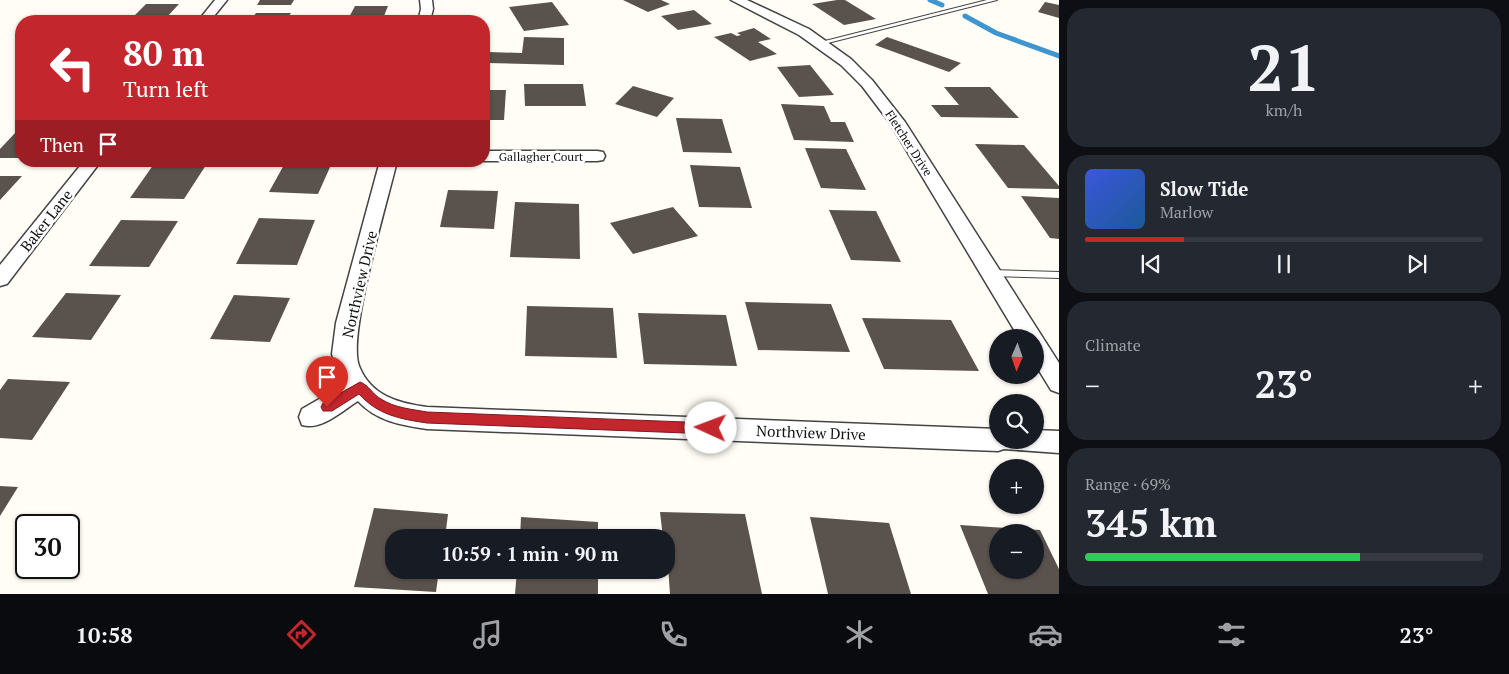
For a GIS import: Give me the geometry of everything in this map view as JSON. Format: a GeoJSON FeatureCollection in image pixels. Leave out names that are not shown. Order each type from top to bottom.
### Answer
{"type":"FeatureCollection","features":[{"type":"Feature","properties":{"kind":"street"},"geometry":{"type":"LineString","coordinates":[[209,15],[221,0]]}},
{"type":"Feature","properties":{"kind":"street"},"geometry":{"type":"LineString","coordinates":[[426,0],[426,15]]}},
{"type":"Feature","properties":{"kind":"street","name":"Fletcher Drive"},"geometry":{"type":"LineString","coordinates":[[737,0],[785,22],[820,43],[846,62],[879,98],[1025,329]]}},
{"type":"Feature","properties":{"kind":"street","name":"Gallagher Court"},"geometry":{"type":"LineString","coordinates":[[490,156],[597,156]]}},
{"type":"Feature","properties":{"kind":"street","name":"Baker Lane"},"geometry":{"type":"LineString","coordinates":[[0,279],[88,167]]}},
{"type":"Feature","properties":{"kind":"street","name":"Northview Drive"},"geometry":{"type":"LineString","coordinates":[[387,167],[347,323],[344,354],[350,371],[360,387],[375,403],[395,412],[427,418],[989,440]]}},
{"type":"Feature","properties":{"kind":"street"},"geometry":{"type":"LineString","coordinates":[[1044,359],[1059,383]]}},
{"type":"Feature","properties":{"kind":"street"},"geometry":{"type":"LineString","coordinates":[[311,417],[360,387]]}},
{"type":"Feature","properties":{"kind":"street"},"geometry":{"type":"LineString","coordinates":[[1044,441],[1059,442]]}},
{"type":"Feature","properties":{"kind":"lane"},"geometry":{"type":"LineString","coordinates":[[820,43],[994,0]]}},
{"type":"Feature","properties":{"kind":"lane"},"geometry":{"type":"LineString","coordinates":[[991,273],[1059,274]]}},
{"type":"Feature","properties":{"kind":"building"},"geometry":{"type":"Polygon","coordinates":[[[260,0],[294,0],[291,5],[257,5],[260,0]]]}},
{"type":"Feature","properties":{"kind":"building"},"geometry":{"type":"Polygon","coordinates":[[[623,0],[661,0],[670,4],[648,12],[623,0]]]}},
{"type":"Feature","properties":{"kind":"building"},"geometry":{"type":"Polygon","coordinates":[[[845,0],[876,19],[844,25],[812,4],[845,0]]]}},
{"type":"Feature","properties":{"kind":"building"},"geometry":{"type":"Polygon","coordinates":[[[552,2],[569,25],[524,31],[509,7],[552,2]]]}},
{"type":"Feature","properties":{"kind":"building"},"geometry":{"type":"Polygon","coordinates":[[[1045,2],[1059,5],[1059,18],[1038,12],[1045,2]]]}},
{"type":"Feature","properties":{"kind":"building"},"geometry":{"type":"Polygon","coordinates":[[[146,4],[179,4],[169,15],[135,15],[146,4]]]}},
{"type":"Feature","properties":{"kind":"building"},"geometry":{"type":"Polygon","coordinates":[[[355,6],[388,6],[384,15],[350,15],[355,6]]]}},
{"type":"Feature","properties":{"kind":"building"},"geometry":{"type":"Polygon","coordinates":[[[694,10],[712,24],[678,30],[661,16],[694,10]]]}},
{"type":"Feature","properties":{"kind":"building"},"geometry":{"type":"Polygon","coordinates":[[[256,13],[291,13],[290,15],[254,15],[256,13]]]}},
{"type":"Feature","properties":{"kind":"building"},"geometry":{"type":"Polygon","coordinates":[[[754,28],[771,39],[758,42],[777,54],[750,61],[714,37],[731,33],[737,36],[741,35],[737,33],[754,28]]]}},
{"type":"Feature","properties":{"kind":"building"},"geometry":{"type":"Polygon","coordinates":[[[524,37],[564,38],[564,65],[490,63],[490,52],[522,53],[524,37]]]}},
{"type":"Feature","properties":{"kind":"building"},"geometry":{"type":"Polygon","coordinates":[[[887,37],[961,63],[949,72],[875,45],[887,37]]]}},
{"type":"Feature","properties":{"kind":"building"},"geometry":{"type":"Polygon","coordinates":[[[810,65],[834,95],[799,97],[777,67],[810,65]]]}},
{"type":"Feature","properties":{"kind":"building"},"geometry":{"type":"Polygon","coordinates":[[[524,84],[583,84],[586,106],[525,106],[524,84]]]}},
{"type":"Feature","properties":{"kind":"building"},"geometry":{"type":"Polygon","coordinates":[[[633,86],[674,98],[657,117],[615,104],[633,86]]]}},
{"type":"Feature","properties":{"kind":"building"},"geometry":{"type":"Polygon","coordinates":[[[944,87],[990,87],[1019,118],[941,117],[931,105],[959,105],[944,87]]]}},
{"type":"Feature","properties":{"kind":"building"},"geometry":{"type":"Polygon","coordinates":[[[490,90],[506,90],[504,120],[490,120],[490,90]]]}},
{"type":"Feature","properties":{"kind":"building"},"geometry":{"type":"Polygon","coordinates":[[[781,104],[824,106],[831,122],[845,122],[854,142],[794,140],[781,104]]]}},
{"type":"Feature","properties":{"kind":"building"},"geometry":{"type":"Polygon","coordinates":[[[676,118],[722,119],[732,153],[683,152],[676,118]]]}},
{"type":"Feature","properties":{"kind":"building"},"geometry":{"type":"Polygon","coordinates":[[[15,133],[15,158],[0,158],[0,149],[15,133]]]}},
{"type":"Feature","properties":{"kind":"building"},"geometry":{"type":"Polygon","coordinates":[[[975,144],[1024,145],[1059,186],[1059,189],[1008,188],[975,144]]]}},
{"type":"Feature","properties":{"kind":"building"},"geometry":{"type":"Polygon","coordinates":[[[805,148],[846,149],[866,190],[821,188],[805,148]]]}},
{"type":"Feature","properties":{"kind":"building"},"geometry":{"type":"Polygon","coordinates":[[[690,165],[740,167],[752,208],[699,207],[690,165]]]}},
{"type":"Feature","properties":{"kind":"building"},"geometry":{"type":"Polygon","coordinates":[[[152,167],[205,167],[184,199],[130,198],[152,167]]]}},
{"type":"Feature","properties":{"kind":"building"},"geometry":{"type":"Polygon","coordinates":[[[283,167],[330,167],[318,194],[269,192],[283,167]]]}},
{"type":"Feature","properties":{"kind":"building"},"geometry":{"type":"Polygon","coordinates":[[[0,176],[22,176],[0,200],[0,176]]]}},
{"type":"Feature","properties":{"kind":"building"},"geometry":{"type":"Polygon","coordinates":[[[448,190],[498,191],[494,229],[440,227],[448,190]]]}},
{"type":"Feature","properties":{"kind":"building"},"geometry":{"type":"Polygon","coordinates":[[[1021,196],[1059,198],[1059,239],[1050,238],[1021,196]]]}},
{"type":"Feature","properties":{"kind":"building"},"geometry":{"type":"Polygon","coordinates":[[[515,202],[579,204],[580,259],[510,257],[515,202]]]}},
{"type":"Feature","properties":{"kind":"building"},"geometry":{"type":"Polygon","coordinates":[[[673,207],[698,236],[633,254],[610,223],[673,207]]]}},
{"type":"Feature","properties":{"kind":"building"},"geometry":{"type":"Polygon","coordinates":[[[829,210],[876,211],[901,262],[851,260],[829,210]]]}},
{"type":"Feature","properties":{"kind":"building"},"geometry":{"type":"Polygon","coordinates":[[[259,218],[315,220],[297,265],[236,264],[259,218]]]}},
{"type":"Feature","properties":{"kind":"building"},"geometry":{"type":"Polygon","coordinates":[[[121,220],[178,221],[149,267],[89,266],[121,220]]]}},
{"type":"Feature","properties":{"kind":"building"},"geometry":{"type":"Polygon","coordinates":[[[66,293],[121,295],[91,340],[32,337],[66,293]]]}},
{"type":"Feature","properties":{"kind":"building"},"geometry":{"type":"Polygon","coordinates":[[[234,295],[290,298],[270,342],[210,339],[234,295]]]}},
{"type":"Feature","properties":{"kind":"building"},"geometry":{"type":"Polygon","coordinates":[[[745,302],[831,304],[850,352],[758,350],[745,302]]]}},
{"type":"Feature","properties":{"kind":"building"},"geometry":{"type":"Polygon","coordinates":[[[527,306],[613,308],[617,358],[525,356],[527,306]]]}},
{"type":"Feature","properties":{"kind":"building"},"geometry":{"type":"Polygon","coordinates":[[[638,313],[726,315],[737,366],[644,364],[638,313]]]}},
{"type":"Feature","properties":{"kind":"building"},"geometry":{"type":"Polygon","coordinates":[[[862,318],[951,320],[979,371],[884,369],[862,318]]]}},
{"type":"Feature","properties":{"kind":"building"},"geometry":{"type":"Polygon","coordinates":[[[8,379],[70,382],[32,440],[0,438],[0,390],[8,379]]]}},
{"type":"Feature","properties":{"kind":"building"},"geometry":{"type":"Polygon","coordinates":[[[0,486],[18,487],[0,516],[0,486]]]}},
{"type":"Feature","properties":{"kind":"building"},"geometry":{"type":"Polygon","coordinates":[[[374,508],[448,514],[446,529],[385,529],[385,579],[438,579],[436,592],[354,587],[374,508]]]}},
{"type":"Feature","properties":{"kind":"building"},"geometry":{"type":"Polygon","coordinates":[[[660,512],[745,514],[762,594],[670,594],[669,579],[675,579],[675,529],[662,529],[660,512]]]}},
{"type":"Feature","properties":{"kind":"building"},"geometry":{"type":"Polygon","coordinates":[[[521,517],[598,522],[598,529],[520,529],[521,517]]]}},
{"type":"Feature","properties":{"kind":"building"},"geometry":{"type":"Polygon","coordinates":[[[810,517],[889,523],[911,594],[828,594],[810,517]]]}},
{"type":"Feature","properties":{"kind":"building"},"geometry":{"type":"Polygon","coordinates":[[[960,525],[989,527],[989,579],[1044,579],[1044,538],[1059,569],[1059,594],[988,594],[960,525]]]}},
{"type":"Feature","properties":{"kind":"building"},"geometry":{"type":"Polygon","coordinates":[[[516,579],[598,579],[598,594],[515,594],[516,579]]]}},
{"type":"Feature","properties":{"kind":"waterway"},"geometry":{"type":"LineString","coordinates":[[930,0],[942,5]]}},
{"type":"Feature","properties":{"kind":"waterway"},"geometry":{"type":"LineString","coordinates":[[965,16],[996,33],[1059,56]]}},
{"type":"Feature","properties":{"kind":"route"},"geometry":{"type":"LineString","coordinates":[[327,407],[360,387],[375,403],[395,412],[427,418],[711,428]]}}]}
